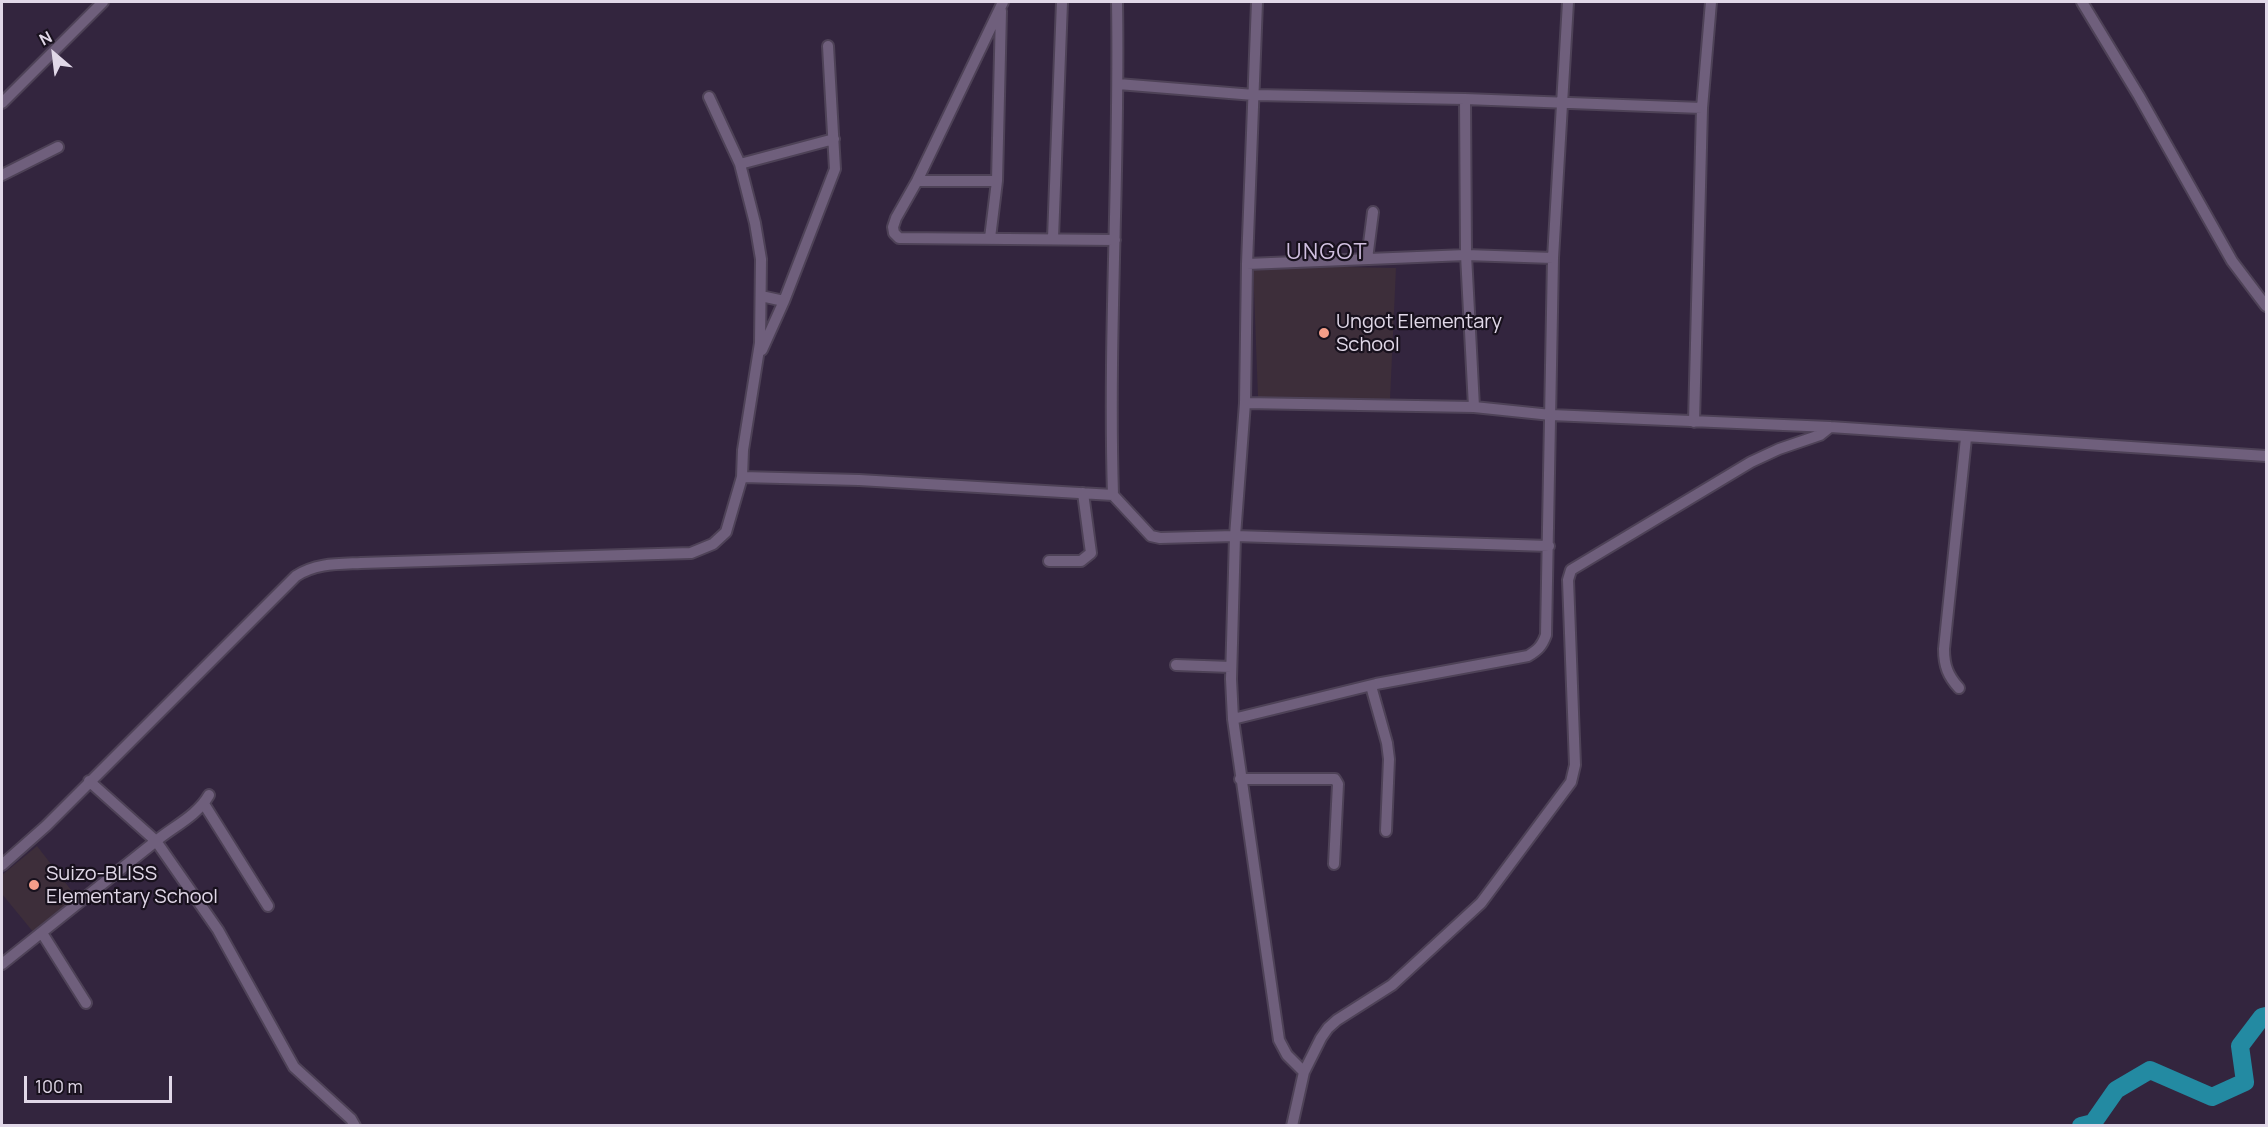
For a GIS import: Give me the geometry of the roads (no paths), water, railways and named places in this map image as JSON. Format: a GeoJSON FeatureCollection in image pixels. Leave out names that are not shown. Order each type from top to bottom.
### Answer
{"type":"FeatureCollection","features":[{"type":"Feature","properties":{"kind":"street"},"geometry":{"type":"LineString","coordinates":[[2,103],[103,2]]}},
{"type":"Feature","properties":{"kind":"street"},"geometry":{"type":"LineString","coordinates":[[1053,238],[1062,2]]}},
{"type":"Feature","properties":{"kind":"street"},"geometry":{"type":"LineString","coordinates":[[1117,2],[1118,84],[1111,393],[1113,495],[1151,536],[1160,538],[1235,536],[1549,546]]}},
{"type":"Feature","properties":{"kind":"street"},"geometry":{"type":"LineString","coordinates":[[1257,2],[1247,264],[1245,403],[1235,536],[1231,667],[1233,719],[1279,1041],[1287,1055],[1304,1072]]}},
{"type":"Feature","properties":{"kind":"street"},"geometry":{"type":"LineString","coordinates":[[1233,719],[1371,686],[1528,656],[1541,648],[1546,635],[1553,258],[1564,103],[1568,2]]}},
{"type":"Feature","properties":{"kind":"street"},"geometry":{"type":"LineString","coordinates":[[1694,422],[1702,108],[1711,2]]}},
{"type":"Feature","properties":{"kind":"street"},"geometry":{"type":"LineString","coordinates":[[2082,2],[2139,96],[2232,261],[2266,306]]}},
{"type":"Feature","properties":{"kind":"street"},"geometry":{"type":"LineString","coordinates":[[990,238],[997,181],[1002,4]]}},
{"type":"Feature","properties":{"kind":"street"},"geometry":{"type":"LineString","coordinates":[[1002,4],[917,181],[892,227],[894,233],[899,238],[1115,240]]}},
{"type":"Feature","properties":{"kind":"street"},"geometry":{"type":"LineString","coordinates":[[757,361],[784,300],[835,169],[828,46]]}},
{"type":"Feature","properties":{"kind":"street"},"geometry":{"type":"LineString","coordinates":[[1118,84],[1254,94],[1702,108]]}},
{"type":"Feature","properties":{"kind":"street"},"geometry":{"type":"LineString","coordinates":[[2,865],[46,825],[296,576],[314,566],[691,553],[713,544],[726,532],[742,477],[757,361],[761,259],[755,223],[740,164],[709,97]]}},
{"type":"Feature","properties":{"kind":"street"},"geometry":{"type":"LineString","coordinates":[[1465,99],[1466,255],[1474,407]]}},
{"type":"Feature","properties":{"kind":"street"},"geometry":{"type":"LineString","coordinates":[[740,164],[834,139]]}},
{"type":"Feature","properties":{"kind":"street"},"geometry":{"type":"LineString","coordinates":[[2,175],[58,147]]}},
{"type":"Feature","properties":{"kind":"street"},"geometry":{"type":"LineString","coordinates":[[917,181],[997,181]]}},
{"type":"Feature","properties":{"kind":"street"},"geometry":{"type":"LineString","coordinates":[[1366,259],[1373,212]]}},
{"type":"Feature","properties":{"kind":"street"},"geometry":{"type":"LineString","coordinates":[[1247,264],[1466,255],[1553,258]]}},
{"type":"Feature","properties":{"kind":"street"},"geometry":{"type":"LineString","coordinates":[[761,296],[784,300]]}},
{"type":"Feature","properties":{"kind":"street"},"geometry":{"type":"LineString","coordinates":[[1245,403],[1474,407],[1551,415],[1830,427],[1966,438],[2266,456]]}},
{"type":"Feature","properties":{"kind":"street"},"geometry":{"type":"LineString","coordinates":[[1292,1125],[1304,1072],[1329,1028],[1337,1020],[1392,985],[1481,903],[1571,782],[1575,765],[1568,580],[1571,570],[1751,462],[1779,449],[1820,435],[1830,427]]}},
{"type":"Feature","properties":{"kind":"street"},"geometry":{"type":"LineString","coordinates":[[1959,688],[1949,675],[1944,662],[1944,649],[1966,438]]}},
{"type":"Feature","properties":{"kind":"street"},"geometry":{"type":"LineString","coordinates":[[742,477],[859,480],[1113,495]]}},
{"type":"Feature","properties":{"kind":"street"},"geometry":{"type":"LineString","coordinates":[[1049,561],[1081,561],[1091,553],[1083,493]]}},
{"type":"Feature","properties":{"kind":"street"},"geometry":{"type":"LineString","coordinates":[[1176,665],[1231,667]]}},
{"type":"Feature","properties":{"kind":"street"},"geometry":{"type":"LineString","coordinates":[[1371,686],[1387,743],[1389,759],[1386,831]]}},
{"type":"Feature","properties":{"kind":"street"},"geometry":{"type":"LineString","coordinates":[[1240,779],[1335,779],[1338,784],[1334,864]]}},
{"type":"Feature","properties":{"kind":"street"},"geometry":{"type":"LineString","coordinates":[[89,781],[156,841],[218,930],[294,1067],[355,1125]]}},
{"type":"Feature","properties":{"kind":"street"},"geometry":{"type":"LineString","coordinates":[[2,964],[207,800],[268,906]]}},
{"type":"Feature","properties":{"kind":"street"},"geometry":{"type":"LineString","coordinates":[[42,933],[86,1003]]}},
{"type":"Feature","properties":{"kind":"waterway"},"geometry":{"type":"LineString","coordinates":[[2081,1126],[2093,1123],[2116,1090],[2150,1070],[2212,1097],[2245,1082],[2240,1046],[2262,1017],[2266,1016]]}},
{"type":"Feature","properties":{"kind":"place","name":"Ungot Elementary School"},"geometry":{"type":"Point","coordinates":[1324,333]}},
{"type":"Feature","properties":{"kind":"place","name":"Suizo-BLISS Elementary School"},"geometry":{"type":"Point","coordinates":[34,885]}},
{"type":"Feature","properties":{"kind":"district","name":"UNGOT"},"geometry":{"type":"Point","coordinates":[1327,253]}}]}
